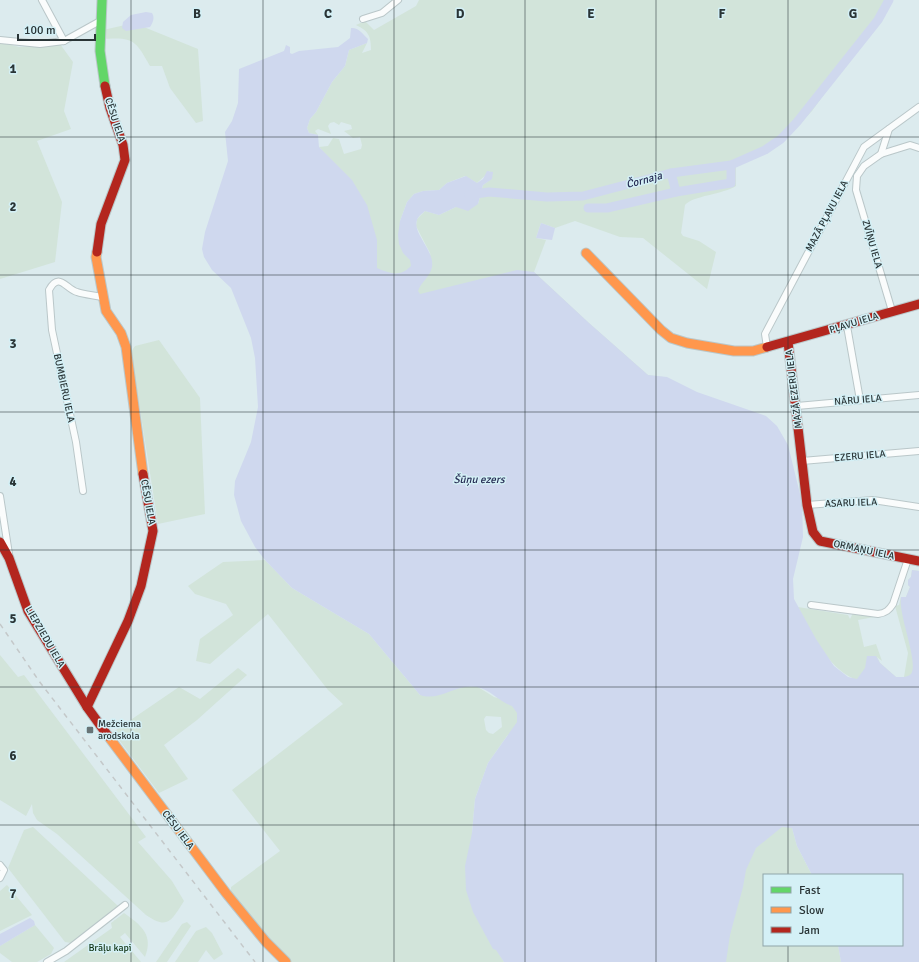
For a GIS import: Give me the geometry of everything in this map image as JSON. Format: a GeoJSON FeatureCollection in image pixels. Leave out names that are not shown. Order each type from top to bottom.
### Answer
{"type":"FeatureCollection","features":[{"type":"Feature","properties":{"kind":"street"},"geometry":{"type":"LineString","coordinates":[[42,0],[64,40]]}},
{"type":"Feature","properties":{"kind":"street","name":"CĒSU IELA"},"geometry":{"type":"LineString","coordinates":[[102,0],[99,48],[103,79],[108,102],[125,150],[125,160],[101,224],[96,257],[102,297],[106,311],[121,333],[126,347],[138,446],[153,531],[141,586],[128,621],[87,707],[226,893],[266,942],[286,962]]}},
{"type":"Feature","properties":{"kind":"street"},"geometry":{"type":"LineString","coordinates":[[363,19],[382,13],[398,0]]}},
{"type":"Feature","properties":{"kind":"street"},"geometry":{"type":"LineString","coordinates":[[0,40],[40,44],[64,40],[100,21]]}},
{"type":"Feature","properties":{"kind":"street","name":"MAZĀ PĻAVU IELA"},"geometry":{"type":"LineString","coordinates":[[767,347],[766,334],[864,147],[919,107]]}},
{"type":"Feature","properties":{"kind":"street"},"geometry":{"type":"LineString","coordinates":[[881,154],[889,128]]}},
{"type":"Feature","properties":{"kind":"street"},"geometry":{"type":"LineString","coordinates":[[881,154],[910,145],[919,148]]}},
{"type":"Feature","properties":{"kind":"street","name":"ZVĪŅU IELA"},"geometry":{"type":"LineString","coordinates":[[881,154],[864,166],[857,176],[856,190],[892,311]]}},
{"type":"Feature","properties":{"kind":"street","name":"MAZĀ EZERU IELA"},"geometry":{"type":"LineString","coordinates":[[586,253],[660,330],[672,338],[687,343],[734,351],[753,351],[788,342],[797,406],[807,505],[813,532]]}},
{"type":"Feature","properties":{"kind":"street","name":"BUMBIERU IELA"},"geometry":{"type":"LineString","coordinates":[[83,491],[76,442],[52,330],[49,290],[52,284],[58,282],[65,283],[76,292],[102,297]]}},
{"type":"Feature","properties":{"kind":"street","name":"PĻAVU IELA"},"geometry":{"type":"LineString","coordinates":[[788,342],[919,304]]}},
{"type":"Feature","properties":{"kind":"street"},"geometry":{"type":"LineString","coordinates":[[847,326],[860,400]]}},
{"type":"Feature","properties":{"kind":"street","name":"NĀRU IELA"},"geometry":{"type":"LineString","coordinates":[[797,406],[919,395]]}},
{"type":"Feature","properties":{"kind":"street","name":"EZERU IELA"},"geometry":{"type":"LineString","coordinates":[[802,460],[919,451]]}},
{"type":"Feature","properties":{"kind":"street"},"geometry":{"type":"LineString","coordinates":[[0,496],[9,558]]}},
{"type":"Feature","properties":{"kind":"street","name":"ASARU IELA"},"geometry":{"type":"LineString","coordinates":[[807,505],[874,500],[919,507]]}},
{"type":"Feature","properties":{"kind":"street","name":"ORMAŅU IELA"},"geometry":{"type":"LineString","coordinates":[[813,532],[820,540],[919,561]]}},
{"type":"Feature","properties":{"kind":"street","name":"LIEPZIEDU IELA"},"geometry":{"type":"LineString","coordinates":[[0,542],[9,558],[28,611],[87,707]]}},
{"type":"Feature","properties":{"kind":"street"},"geometry":{"type":"LineString","coordinates":[[811,605],[878,614],[884,613],[889,610],[893,604],[908,558]]}},
{"type":"Feature","properties":{"kind":"street"},"geometry":{"type":"LineString","coordinates":[[0,878],[2,867]]}},
{"type":"Feature","properties":{"kind":"street"},"geometry":{"type":"LineString","coordinates":[[47,962],[66,951],[125,905]]}},
{"type":"Feature","properties":{"kind":"green space"},"geometry":{"type":"Polygon","coordinates":[[[419,0],[887,0],[891,2],[882,20],[845,65],[812,111],[780,145],[736,167],[736,186],[731,189],[694,199],[685,205],[681,233],[683,236],[699,241],[716,252],[707,289],[643,238],[620,237],[575,221],[555,228],[541,223],[536,238],[546,240],[534,272],[648,375],[663,377],[651,389],[433,310],[373,274],[325,154],[319,147],[328,146],[333,138],[339,139],[344,154],[361,149],[362,145],[360,137],[353,138],[344,131],[352,129],[351,125],[341,122],[339,125],[334,122],[330,123],[328,126],[331,134],[318,129],[315,131],[318,135],[309,133],[307,128],[310,119],[316,112],[332,82],[345,66],[349,50],[367,43],[362,53],[371,50],[370,38],[364,30],[356,25],[365,21],[374,30],[416,6],[419,0]],[[490,171],[477,183],[465,176],[447,183],[439,190],[423,191],[414,194],[407,202],[400,221],[431,255],[416,226],[417,219],[425,211],[439,215],[456,207],[478,204],[483,185],[490,180],[490,171]]]}},
{"type":"Feature","properties":{"kind":"green space"},"geometry":{"type":"Polygon","coordinates":[[[134,23],[198,49],[203,121],[196,123],[170,88],[162,66],[150,66],[141,50],[132,42],[120,39],[102,39],[103,30],[134,23]]]}},
{"type":"Feature","properties":{"kind":"green space"},"geometry":{"type":"Polygon","coordinates":[[[0,42],[19,47],[60,44],[73,62],[64,111],[71,129],[37,141],[62,202],[55,262],[0,279],[0,42]]]}},
{"type":"Feature","properties":{"kind":"green space"},"geometry":{"type":"Polygon","coordinates":[[[159,340],[200,398],[205,514],[158,524],[131,352],[135,346],[159,340]]]}},
{"type":"Feature","properties":{"kind":"green space"},"geometry":{"type":"Polygon","coordinates":[[[265,560],[292,588],[369,634],[420,695],[443,686],[478,687],[494,697],[517,703],[518,729],[507,736],[488,763],[475,799],[472,832],[496,949],[504,962],[291,962],[271,942],[231,893],[231,887],[280,851],[232,790],[343,704],[328,690],[268,614],[210,664],[196,661],[200,639],[233,615],[226,604],[195,594],[188,586],[223,562],[265,560]],[[486,716],[484,719],[486,730],[489,733],[493,734],[502,727],[501,717],[486,716]]]}},
{"type":"Feature","properties":{"kind":"green space"},"geometry":{"type":"Polygon","coordinates":[[[912,570],[919,571],[919,686],[854,679],[844,673],[828,658],[798,607],[848,615],[850,619],[853,613],[885,615],[858,620],[864,647],[876,644],[882,661],[877,657],[880,663],[896,677],[904,677],[908,653],[895,606],[899,605],[901,597],[906,597],[910,587],[908,585],[908,580],[911,577],[912,570]]]}},
{"type":"Feature","properties":{"kind":"green space"},"geometry":{"type":"Polygon","coordinates":[[[0,655],[18,677],[24,675],[146,837],[138,842],[172,881],[184,901],[176,914],[168,921],[159,922],[146,915],[57,834],[37,820],[33,813],[32,804],[26,816],[0,800],[0,655]]]}},
{"type":"Feature","properties":{"kind":"green space"},"geometry":{"type":"Polygon","coordinates":[[[238,668],[247,675],[197,720],[164,745],[188,779],[159,793],[113,732],[179,687],[200,699],[238,668]]]}},
{"type":"Feature","properties":{"kind":"green space"},"geometry":{"type":"Polygon","coordinates":[[[770,819],[792,828],[797,846],[811,874],[763,874],[763,946],[838,946],[841,962],[717,962],[740,863],[770,819]]]}},
{"type":"Feature","properties":{"kind":"green space"},"geometry":{"type":"Polygon","coordinates":[[[33,827],[118,906],[71,943],[65,942],[8,868],[24,830],[33,827]]]}},
{"type":"Feature","properties":{"kind":"green space"},"geometry":{"type":"Polygon","coordinates":[[[7,885],[32,915],[0,931],[0,891],[7,885]]]}},
{"type":"Feature","properties":{"kind":"green space","name":"Brāļu kapi"},"geometry":{"type":"Polygon","coordinates":[[[124,913],[140,926],[147,937],[148,943],[145,957],[125,933],[120,937],[141,962],[64,962],[112,928],[111,923],[124,913]]]}},
{"type":"Feature","properties":{"kind":"green space"},"geometry":{"type":"Polygon","coordinates":[[[187,922],[191,926],[167,962],[156,962],[182,924],[187,922]]]}},
{"type":"Feature","properties":{"kind":"green space"},"geometry":{"type":"Polygon","coordinates":[[[35,925],[54,948],[51,954],[37,962],[12,962],[0,953],[0,946],[35,925]]]}},
{"type":"Feature","properties":{"kind":"green space"},"geometry":{"type":"Polygon","coordinates":[[[206,927],[212,933],[223,954],[214,960],[206,950],[198,962],[175,962],[196,931],[206,927]]]}},
{"type":"Feature","properties":{"kind":"water"},"geometry":{"type":"Polygon","coordinates":[[[146,12],[152,13],[153,22],[150,27],[126,31],[122,28],[123,22],[131,15],[146,12]]]}},
{"type":"Feature","properties":{"kind":"water","name":"Šūņu ezers"},"geometry":{"type":"Polygon","coordinates":[[[351,28],[354,28],[368,39],[367,43],[349,50],[345,66],[332,82],[316,112],[310,119],[307,128],[309,133],[318,135],[319,147],[352,180],[367,205],[377,240],[377,268],[391,273],[399,273],[411,266],[410,260],[403,253],[399,244],[398,235],[400,221],[407,202],[414,194],[423,191],[439,190],[447,183],[466,176],[477,183],[483,179],[487,171],[493,172],[492,179],[483,185],[478,204],[468,211],[456,207],[439,215],[425,211],[419,216],[416,225],[432,261],[431,271],[418,291],[420,294],[517,270],[534,272],[648,375],[667,377],[697,392],[766,416],[777,426],[788,445],[802,502],[803,537],[793,579],[794,599],[816,639],[834,666],[848,677],[857,679],[865,668],[867,656],[876,656],[880,663],[896,677],[906,677],[911,674],[913,668],[911,649],[902,615],[901,597],[906,597],[910,587],[908,585],[908,580],[911,577],[912,570],[919,571],[919,962],[841,962],[838,946],[903,946],[903,874],[811,874],[797,846],[792,828],[782,827],[756,848],[746,870],[730,935],[726,962],[504,962],[496,950],[493,949],[473,912],[466,890],[465,866],[472,833],[475,799],[488,763],[517,722],[517,713],[512,706],[503,702],[486,690],[477,687],[469,686],[427,697],[420,695],[369,634],[292,588],[265,560],[255,547],[241,521],[234,495],[235,481],[251,442],[258,407],[255,358],[251,338],[231,288],[212,270],[204,257],[202,249],[205,232],[228,161],[225,132],[232,121],[238,103],[239,69],[284,51],[286,45],[290,47],[290,53],[292,54],[299,51],[338,47],[350,38],[351,28]]]}},
{"type":"Feature","properties":{"kind":"water"},"geometry":{"type":"Polygon","coordinates":[[[541,223],[555,228],[552,240],[536,238],[541,223]]]}},
{"type":"Feature","properties":{"kind":"water"},"geometry":{"type":"Polygon","coordinates":[[[30,918],[34,921],[35,925],[0,946],[0,934],[30,918]]]}},
{"type":"Feature","properties":{"kind":"waterway","name":"Čornaja"},"geometry":{"type":"LineString","coordinates":[[469,195],[489,192],[547,197],[583,196],[671,173],[731,165],[765,150],[781,139],[797,122],[878,20],[889,0]]}},
{"type":"Feature","properties":{"kind":"waterway"},"geometry":{"type":"LineString","coordinates":[[588,208],[607,208],[676,192],[731,183],[731,165]]}},
{"type":"Feature","properties":{"kind":"waterway"},"geometry":{"type":"LineString","coordinates":[[671,173],[676,192]]}},
{"type":"Feature","properties":{"kind":"railway"},"geometry":{"type":"LineString","coordinates":[[0,624],[39,681],[255,962]]}},
{"type":"Feature","properties":{"kind":"traffic: fast"},"geometry":{"type":"LineString","coordinates":[[102,0],[100,51],[105,86]]}},
{"type":"Feature","properties":{"kind":"traffic: slow"},"geometry":{"type":"LineString","coordinates":[[97,252],[96,257],[106,311],[121,333],[126,347],[143,474]]}},
{"type":"Feature","properties":{"kind":"traffic: slow"},"geometry":{"type":"LineString","coordinates":[[586,253],[661,330],[671,338],[687,343],[734,351],[753,351],[767,347]]}},
{"type":"Feature","properties":{"kind":"traffic: slow"},"geometry":{"type":"LineString","coordinates":[[108,736],[226,893],[266,942],[286,962]]}},
{"type":"Feature","properties":{"kind":"traffic: jam"},"geometry":{"type":"LineString","coordinates":[[97,252],[101,224],[125,160],[123,145],[110,108],[105,86]]}},
{"type":"Feature","properties":{"kind":"traffic: jam"},"geometry":{"type":"LineString","coordinates":[[767,347],[919,304]]}},
{"type":"Feature","properties":{"kind":"traffic: jam"},"geometry":{"type":"LineString","coordinates":[[788,342],[807,505],[813,532],[820,541],[919,561]]}},
{"type":"Feature","properties":{"kind":"traffic: jam"},"geometry":{"type":"LineString","coordinates":[[87,707],[128,621],[141,586],[153,531],[143,474]]}},
{"type":"Feature","properties":{"kind":"traffic: jam"},"geometry":{"type":"LineString","coordinates":[[0,542],[9,558],[28,611],[87,707],[108,736]]}},
{"type":"Feature","properties":{"kind":"place","name":"Mežciema arodskola"},"geometry":{"type":"Point","coordinates":[90,730]}}]}
